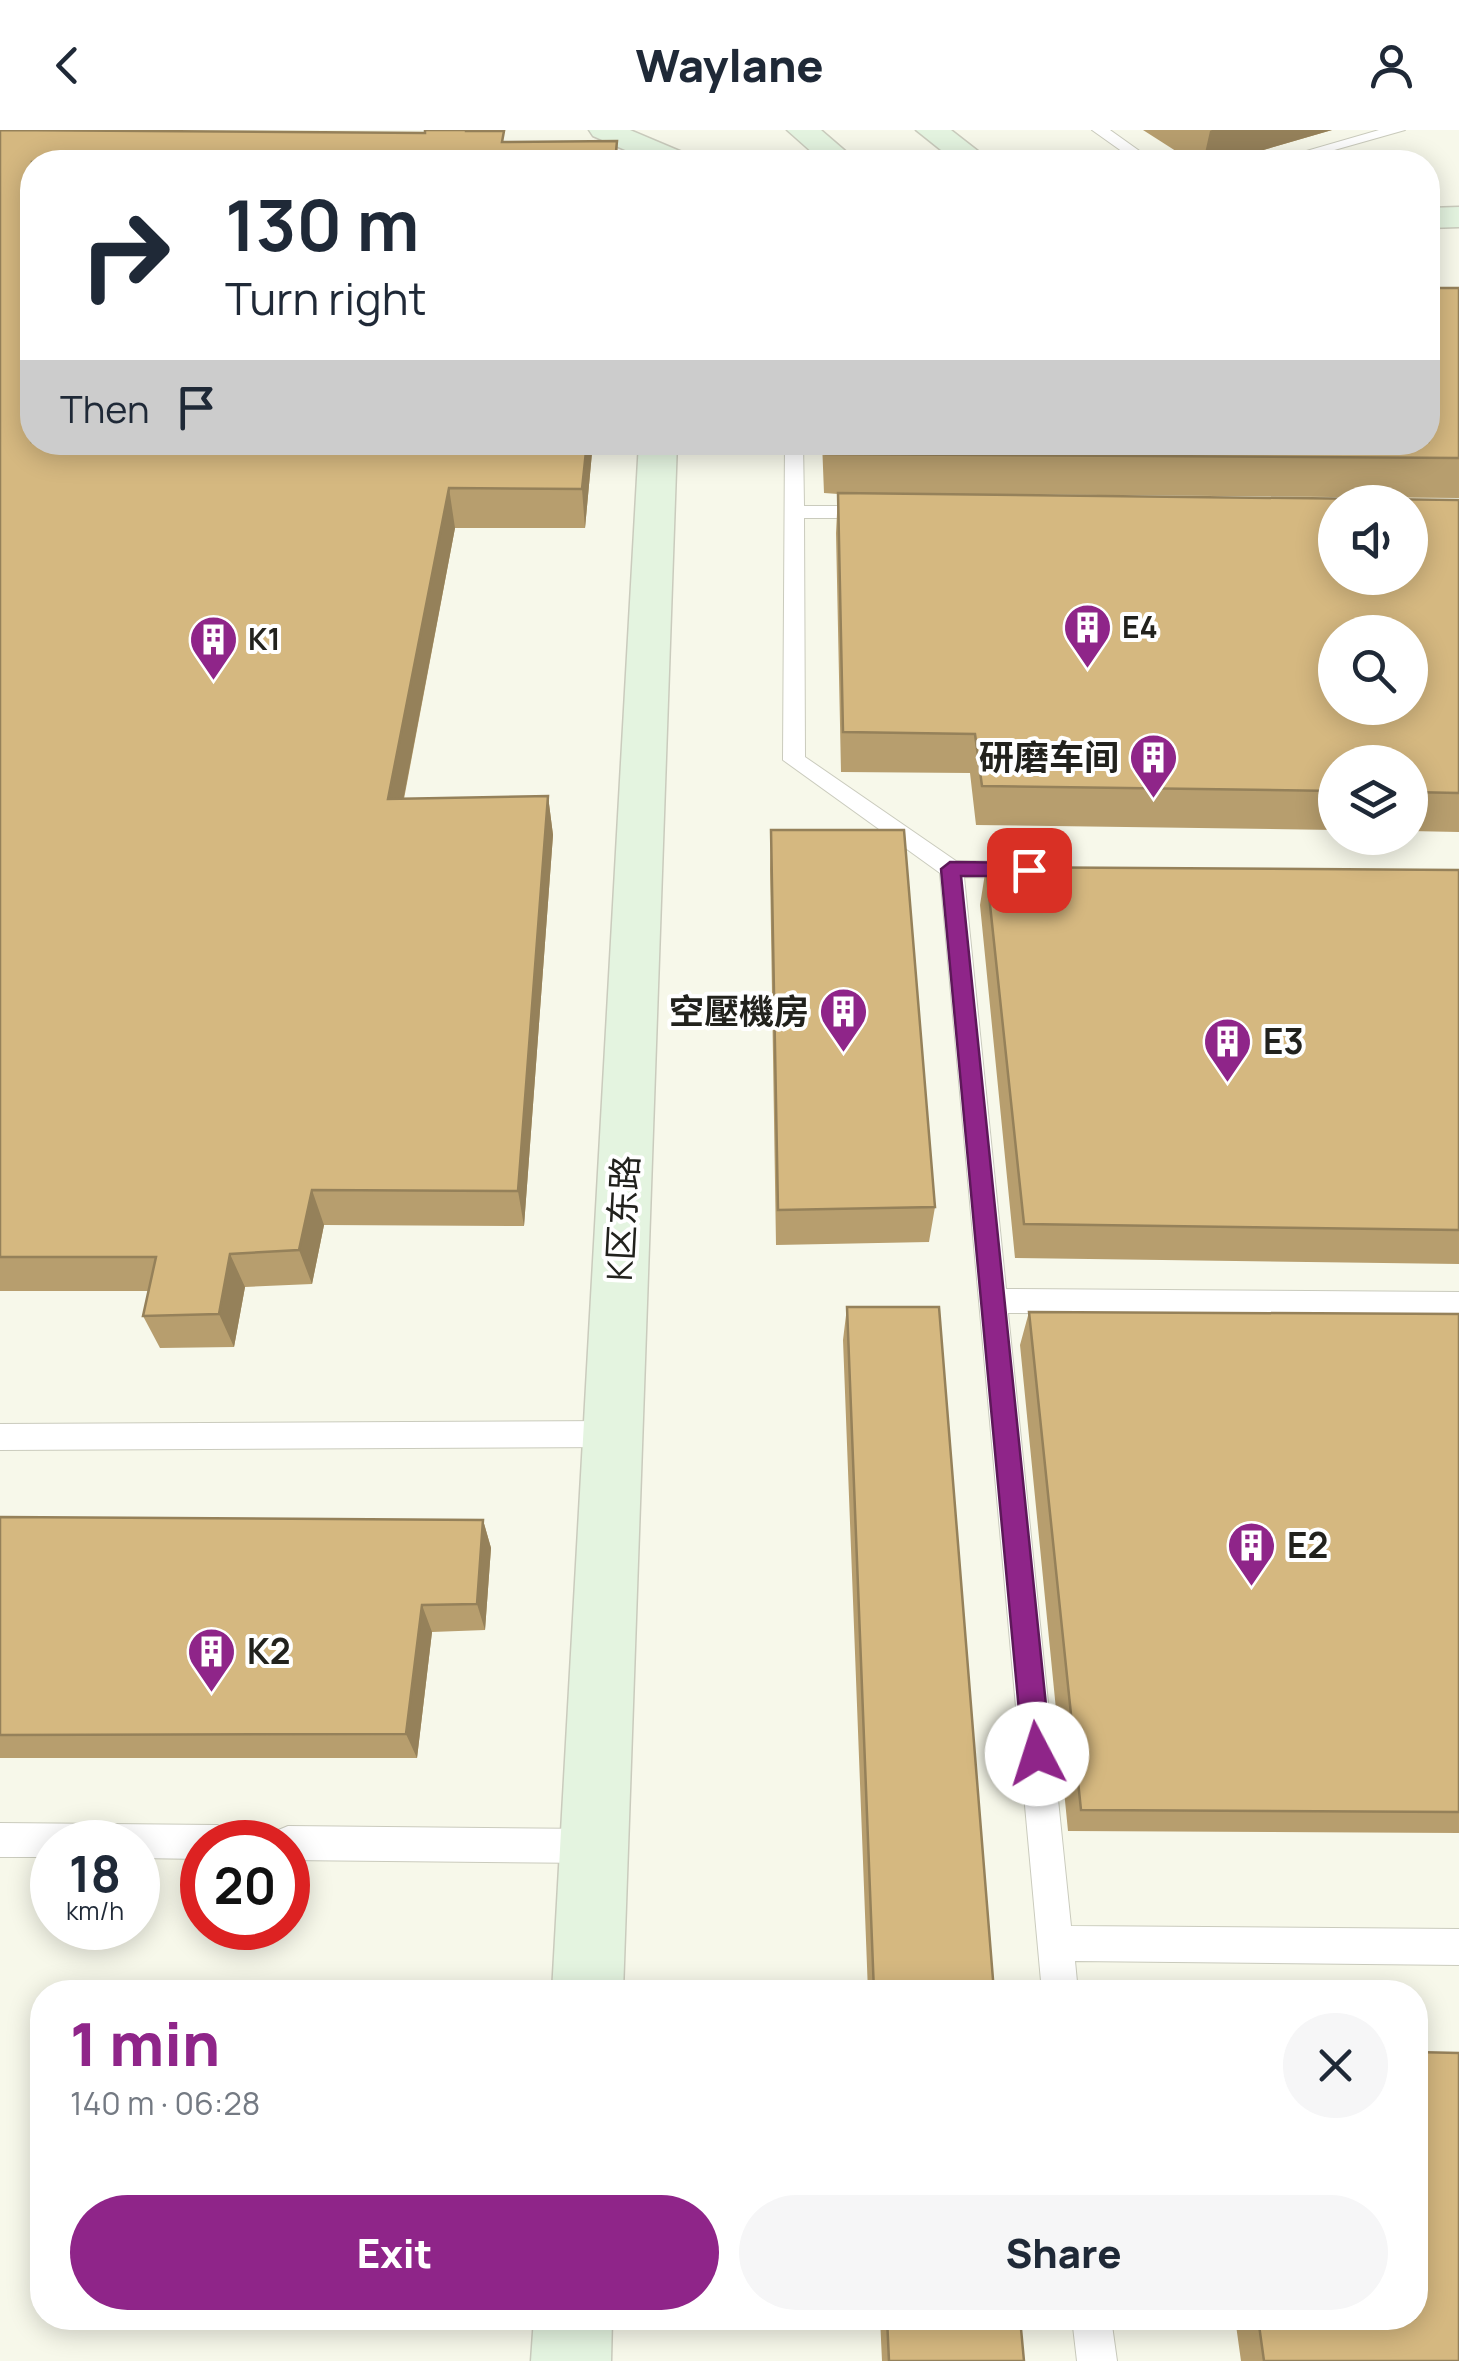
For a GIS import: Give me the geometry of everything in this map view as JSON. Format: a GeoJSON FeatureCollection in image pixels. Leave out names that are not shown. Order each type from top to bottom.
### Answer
{"type":"FeatureCollection","features":[{"type":"Feature","properties":{"kind":"street"},"geometry":{"type":"LineString","coordinates":[[604,130],[647,150]]}},
{"type":"Feature","properties":{"kind":"street"},"geometry":{"type":"LineString","coordinates":[[802,130],[827,150]]}},
{"type":"Feature","properties":{"kind":"street"},"geometry":{"type":"LineString","coordinates":[[931,130],[959,150]]}},
{"type":"Feature","properties":{"kind":"street","name":"K区东路"},"geometry":{"type":"LineString","coordinates":[[588,1980],[657,455]]}},
{"type":"Feature","properties":{"kind":"street"},"geometry":{"type":"LineString","coordinates":[[570,2361],[571,2330]]}},
{"type":"Feature","properties":{"kind":"lane"},"geometry":{"type":"LineString","coordinates":[[1100,130],[1129,150]]}},
{"type":"Feature","properties":{"kind":"lane"},"geometry":{"type":"LineString","coordinates":[[1321,150],[1396,130]]}},
{"type":"Feature","properties":{"kind":"lane"},"geometry":{"type":"LineString","coordinates":[[794,455],[794,760],[950,869],[1048,870]]}},
{"type":"Feature","properties":{"kind":"lane"},"geometry":{"type":"LineString","coordinates":[[794,512],[891,512]]}},
{"type":"Feature","properties":{"kind":"lane"},"geometry":{"type":"LineString","coordinates":[[950,869],[1059,1980]]}},
{"type":"Feature","properties":{"kind":"lane"},"geometry":{"type":"LineString","coordinates":[[993,1300],[1459,1304]]}},
{"type":"Feature","properties":{"kind":"lane"},"geometry":{"type":"LineString","coordinates":[[0,1437],[613,1434]]}},
{"type":"Feature","properties":{"kind":"lane"},"geometry":{"type":"LineString","coordinates":[[0,1840],[180,1842]]}},
{"type":"Feature","properties":{"kind":"lane"},"geometry":{"type":"LineString","coordinates":[[310,1843],[594,1846]]}},
{"type":"Feature","properties":{"kind":"lane"},"geometry":{"type":"LineString","coordinates":[[1056,1943],[1459,1947]]}},
{"type":"Feature","properties":{"kind":"lane"},"geometry":{"type":"LineString","coordinates":[[1093,2330],[1097,2361]]}},
{"type":"Feature","properties":{"kind":"building","name":"K1"},"geometry":{"type":"Polygon","coordinates":[[[0,130],[466,130],[504,131],[502,142],[617,141],[616,150],[20,150],[20,455],[586,455],[582,489],[449,488],[388,799],[548,796],[518,1191],[312,1190],[299,1250],[230,1254],[219,1314],[143,1316],[156,1257],[0,1257],[0,130]]]}},
{"type":"Feature","properties":{"kind":"building"},"geometry":{"type":"Polygon","coordinates":[[[1440,288],[1459,288],[1459,458],[984,455],[1440,455],[1440,288]]]}},
{"type":"Feature","properties":{"kind":"building","name":"E4"},"geometry":{"type":"Polygon","coordinates":[[[838,493],[1318,498],[1318,595],[1428,595],[1428,500],[1459,500],[1459,793],[1428,792],[1428,745],[1318,745],[1318,791],[982,786],[975,734],[843,732],[838,493]]]}},
{"type":"Feature","properties":{"kind":"building","name":"空壓機房"},"geometry":{"type":"Polygon","coordinates":[[[771,830],[904,830],[935,1207],[778,1210],[771,830]]]}},
{"type":"Feature","properties":{"kind":"building","name":"E3"},"geometry":{"type":"Polygon","coordinates":[[[986,867],[1459,870],[1459,1230],[1024,1224],[986,867]]]}},
{"type":"Feature","properties":{"kind":"building"},"geometry":{"type":"Polygon","coordinates":[[[847,1307],[939,1307],[993,1980],[874,1980],[847,1307]]]}},
{"type":"Feature","properties":{"kind":"building","name":"E2"},"geometry":{"type":"Polygon","coordinates":[[[1029,1312],[1459,1314],[1459,1812],[1081,1810],[1029,1312]]]}},
{"type":"Feature","properties":{"kind":"building","name":"K2"},"geometry":{"type":"Polygon","coordinates":[[[0,1517],[483,1520],[477,1604],[422,1605],[406,1734],[0,1735],[0,1517]]]}},
{"type":"Feature","properties":{"kind":"building"},"geometry":{"type":"Polygon","coordinates":[[[1428,2052],[1459,2053],[1459,2361],[1264,2361],[1260,2330],[1428,2330],[1428,2052]]]}},
{"type":"Feature","properties":{"kind":"building"},"geometry":{"type":"Polygon","coordinates":[[[888,2330],[1021,2330],[1024,2361],[889,2361],[888,2330]]]}},
{"type":"Feature","properties":{"kind":"place","name":"E4"},"geometry":{"type":"Point","coordinates":[1087,670]}},
{"type":"Feature","properties":{"kind":"place","name":"K1"},"geometry":{"type":"Point","coordinates":[213,682]}},
{"type":"Feature","properties":{"kind":"place","name":"研磨车间"},"geometry":{"type":"Point","coordinates":[1154,800]}},
{"type":"Feature","properties":{"kind":"place","name":"空壓機房"},"geometry":{"type":"Point","coordinates":[844,1054]}},
{"type":"Feature","properties":{"kind":"place","name":"E3"},"geometry":{"type":"Point","coordinates":[1228,1084]}},
{"type":"Feature","properties":{"kind":"place","name":"E2"},"geometry":{"type":"Point","coordinates":[1252,1588]}},
{"type":"Feature","properties":{"kind":"place","name":"K2"},"geometry":{"type":"Point","coordinates":[212,1694]}},
{"type":"Feature","properties":{"kind":"route"},"geometry":{"type":"LineString","coordinates":[[1029,870],[950,869],[1037,1754]]}}]}
